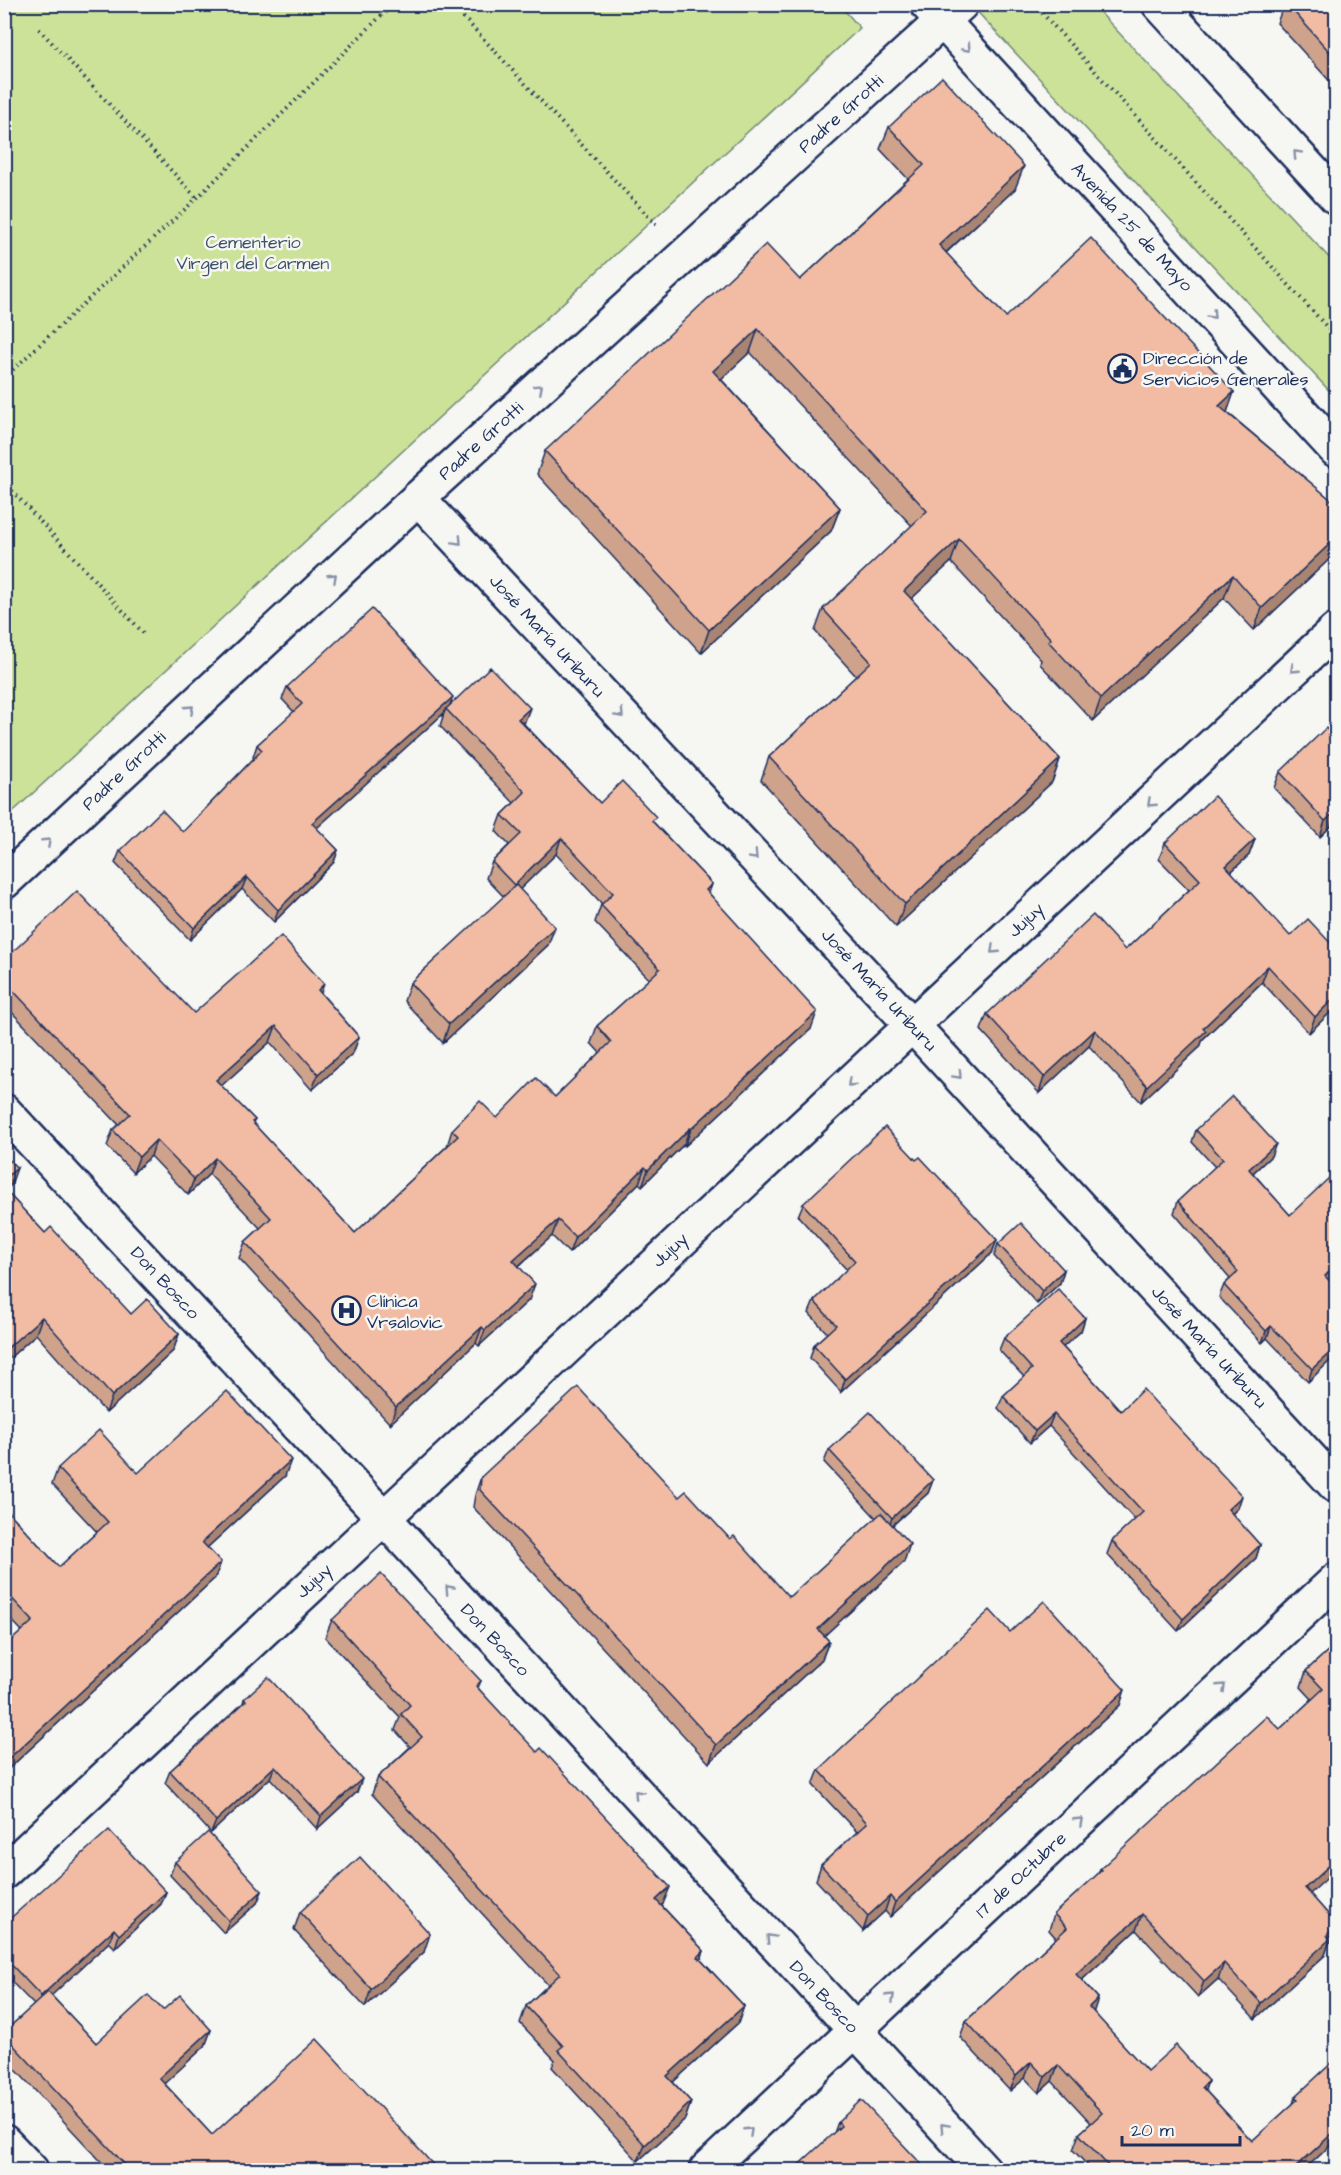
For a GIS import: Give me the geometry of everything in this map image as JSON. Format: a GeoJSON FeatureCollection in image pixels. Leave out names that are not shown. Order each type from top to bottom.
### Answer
{"type":"FeatureCollection","features":[{"type":"Feature","properties":{"kind":"street"},"geometry":{"type":"LineString","coordinates":[[1159,4],[1336,197]]}},
{"type":"Feature","properties":{"kind":"street","name":"Padre Grotti"},"geometry":{"type":"LineString","coordinates":[[4,882],[418,498],[685,256],[944,10]]}},
{"type":"Feature","properties":{"kind":"street","name":"Avenida 25 de Mayo"},"geometry":{"type":"LineString","coordinates":[[944,10],[1336,450]]}},
{"type":"Feature","properties":{"kind":"street","name":"José María Uriburu"},"geometry":{"type":"LineString","coordinates":[[418,498],[913,1026],[1336,1486]]}},
{"type":"Feature","properties":{"kind":"street","name":"Jujuy"},"geometry":{"type":"LineString","coordinates":[[4,1872],[1336,630]]}},
{"type":"Feature","properties":{"kind":"street","name":"Don Bosco"},"geometry":{"type":"LineString","coordinates":[[4,1111],[383,1517],[984,2170]]}},
{"type":"Feature","properties":{"kind":"street","name":"17 de Octubre"},"geometry":{"type":"LineString","coordinates":[[706,2170],[1336,1580]]}},
{"type":"Feature","properties":{"kind":"street"},"geometry":{"type":"LineString","coordinates":[[4,2142],[31,2170]]}},
{"type":"Feature","properties":{"kind":"path"},"geometry":{"type":"LineString","coordinates":[[4,378],[197,198],[393,4]]}},
{"type":"Feature","properties":{"kind":"path"},"geometry":{"type":"LineString","coordinates":[[451,4],[685,256]]}},
{"type":"Feature","properties":{"kind":"path"},"geometry":{"type":"LineString","coordinates":[[1034,4],[1336,337]]}},
{"type":"Feature","properties":{"kind":"path"},"geometry":{"type":"LineString","coordinates":[[39,29],[197,198]]}},
{"type":"Feature","properties":{"kind":"path"},"geometry":{"type":"LineString","coordinates":[[4,482],[146,636]]}},
{"type":"Feature","properties":{"kind":"green space","name":"Cementerio Virgen del Carmen"},"geometry":{"type":"Polygon","coordinates":[[[5,4],[839,4],[860,28],[5,819],[5,4]]]}},
{"type":"Feature","properties":{"kind":"green space"},"geometry":{"type":"Polygon","coordinates":[[[971,5],[1093,5],[1336,265],[1336,398],[971,5]]]}},
{"type":"Feature","properties":{"kind":"building"},"geometry":{"type":"Polygon","coordinates":[[[1287,4],[1336,4],[1336,59],[1287,4]]]}},
{"type":"Feature","properties":{"kind":"building"},"geometry":{"type":"Polygon","coordinates":[[[942,77],[1024,166],[939,245],[1006,317],[1091,238],[1234,392],[1219,406],[1336,504],[1336,538],[1262,608],[1233,575],[1101,698],[1048,641],[1051,639],[959,539],[904,591],[1060,759],[905,904],[769,757],[871,662],[823,609],[927,511],[758,329],[713,371],[840,508],[709,630],[545,451],[766,244],[800,280],[924,165],[889,127],[942,77]]]}},
{"type":"Feature","properties":{"kind":"building"},"geometry":{"type":"Polygon","coordinates":[[[372,609],[453,697],[312,823],[338,850],[278,910],[247,877],[194,928],[120,851],[162,810],[183,832],[262,750],[257,745],[302,704],[287,687],[372,609]]]}},
{"type":"Feature","properties":{"kind":"building"},"geometry":{"type":"Polygon","coordinates":[[[490,667],[530,708],[518,719],[600,803],[622,781],[656,817],[652,821],[712,884],[706,890],[817,1012],[690,1128],[648,1170],[645,1167],[575,1237],[558,1220],[513,1260],[535,1284],[485,1330],[482,1327],[396,1407],[245,1242],[271,1218],[215,1158],[194,1179],[156,1140],[139,1157],[113,1130],[130,1114],[4,981],[4,960],[77,891],[194,1013],[281,936],[324,984],[318,990],[359,1037],[318,1074],[276,1026],[216,1080],[255,1120],[252,1122],[355,1233],[458,1136],[452,1130],[480,1101],[497,1118],[536,1078],[555,1097],[611,1042],[597,1026],[660,969],[601,905],[613,893],[561,838],[514,885],[492,862],[521,834],[502,815],[525,792],[446,709],[490,667]]]}},
{"type":"Feature","properties":{"kind":"building"},"geometry":{"type":"Polygon","coordinates":[[[1326,728],[1336,740],[1336,811],[1325,821],[1280,772],[1326,728]]]}},
{"type":"Feature","properties":{"kind":"building"},"geometry":{"type":"Polygon","coordinates":[[[1214,796],[1255,839],[1226,866],[1290,936],[1308,919],[1336,949],[1336,996],[1315,1017],[1268,966],[1203,1028],[1206,1031],[1147,1086],[1095,1030],[1044,1077],[987,1014],[1093,915],[1125,950],[1200,880],[1165,843],[1214,796]]]}},
{"type":"Feature","properties":{"kind":"building"},"geometry":{"type":"Polygon","coordinates":[[[516,885],[555,927],[449,1024],[410,983],[516,885]]]}},
{"type":"Feature","properties":{"kind":"building"},"geometry":{"type":"Polygon","coordinates":[[[1232,1096],[1276,1144],[1249,1169],[1290,1215],[1332,1175],[1336,1180],[1336,1254],[1332,1258],[1336,1265],[1325,1276],[1336,1288],[1336,1347],[1312,1369],[1271,1326],[1266,1331],[1224,1285],[1238,1272],[1178,1201],[1223,1159],[1196,1130],[1232,1096]]]}},
{"type":"Feature","properties":{"kind":"building"},"geometry":{"type":"Polygon","coordinates":[[[885,1127],[916,1160],[920,1157],[997,1240],[845,1379],[814,1345],[836,1325],[814,1301],[855,1261],[803,1204],[885,1127]]]}},
{"type":"Feature","properties":{"kind":"building"},"geometry":{"type":"Polygon","coordinates":[[[4,1154],[17,1168],[4,1179],[4,1154]]]}},
{"type":"Feature","properties":{"kind":"building"},"geometry":{"type":"Polygon","coordinates":[[[4,1189],[45,1233],[51,1227],[131,1314],[147,1299],[179,1334],[112,1396],[42,1317],[4,1351],[4,1189]]]}},
{"type":"Feature","properties":{"kind":"building"},"geometry":{"type":"Polygon","coordinates":[[[1021,1223],[1064,1270],[1042,1291],[998,1244],[1021,1223]]]}},
{"type":"Feature","properties":{"kind":"building"},"geometry":{"type":"Polygon","coordinates":[[[1058,1289],[1085,1318],[1059,1343],[1121,1411],[1143,1389],[1242,1496],[1228,1509],[1260,1545],[1183,1619],[1112,1541],[1143,1512],[1054,1414],[1035,1431],[1003,1396],[1032,1369],[1004,1338],[1058,1289]]]}},
{"type":"Feature","properties":{"kind":"building"},"geometry":{"type":"Polygon","coordinates":[[[578,1387],[679,1497],[686,1491],[730,1539],[734,1536],[789,1597],[881,1513],[910,1544],[818,1629],[829,1641],[716,1745],[480,1490],[481,1477],[578,1387]]]}},
{"type":"Feature","properties":{"kind":"building"},"geometry":{"type":"Polygon","coordinates":[[[227,1391],[291,1460],[202,1542],[221,1562],[4,1763],[4,1647],[33,1621],[4,1590],[4,1507],[59,1567],[108,1522],[58,1468],[99,1430],[138,1473],[227,1391]]]}},
{"type":"Feature","properties":{"kind":"building"},"geometry":{"type":"Polygon","coordinates":[[[870,1412],[933,1480],[892,1518],[829,1450],[870,1412]]]}},
{"type":"Feature","properties":{"kind":"building"},"geometry":{"type":"Polygon","coordinates":[[[381,1574],[481,1681],[476,1686],[537,1752],[541,1748],[670,1887],[656,1900],[704,1951],[698,1957],[744,2006],[667,2076],[691,2102],[645,2145],[558,2050],[563,2046],[526,2006],[560,1974],[378,1777],[422,1737],[401,1714],[410,1705],[332,1620],[381,1574]]]}},
{"type":"Feature","properties":{"kind":"building"},"geometry":{"type":"Polygon","coordinates":[[[1044,1601],[1125,1690],[895,1902],[890,1896],[868,1916],[821,1865],[867,1823],[819,1770],[990,1610],[1010,1632],[1044,1601]]]}},
{"type":"Feature","properties":{"kind":"building"},"geometry":{"type":"Polygon","coordinates":[[[1331,1648],[1336,1654],[1336,1859],[1305,1888],[1336,1923],[1327,1935],[1330,1939],[1261,2003],[1224,1963],[1204,1981],[1142,1914],[1076,1974],[1098,1998],[1089,2007],[1147,2071],[1176,2045],[1208,2081],[1202,2087],[1252,2141],[1298,2099],[1295,2097],[1336,2059],[1336,2130],[1295,2168],[1298,2170],[1112,2170],[1079,2134],[1102,2113],[1058,2065],[1045,2077],[1031,2062],[1016,2076],[966,2021],[1067,1928],[1054,1914],[1102,1870],[1100,1869],[1267,1716],[1280,1729],[1323,1689],[1306,1671],[1331,1648]]]}},
{"type":"Feature","properties":{"kind":"building"},"geometry":{"type":"Polygon","coordinates":[[[268,1677],[362,1779],[321,1816],[275,1766],[216,1821],[170,1771],[246,1701],[244,1699],[268,1677]]]}},
{"type":"Feature","properties":{"kind":"building"},"geometry":{"type":"Polygon","coordinates":[[[109,1830],[166,1892],[119,1935],[114,1929],[41,1996],[4,1957],[4,1924],[109,1830]]]}},
{"type":"Feature","properties":{"kind":"building"},"geometry":{"type":"Polygon","coordinates":[[[208,1832],[262,1891],[229,1921],[175,1862],[208,1832]]]}},
{"type":"Feature","properties":{"kind":"building"},"geometry":{"type":"Polygon","coordinates":[[[360,1857],[430,1934],[371,1989],[300,1912],[360,1857]]]}},
{"type":"Feature","properties":{"kind":"building"},"geometry":{"type":"Polygon","coordinates":[[[48,1992],[96,2043],[148,1995],[163,2010],[180,1995],[211,2030],[159,2078],[212,2135],[317,2039],[438,2170],[130,2170],[4,2035],[4,2032],[48,1992]]]}},
{"type":"Feature","properties":{"kind":"building"},"geometry":{"type":"Polygon","coordinates":[[[861,2100],[927,2170],[793,2170],[841,2126],[838,2122],[861,2100]]]}},
{"type":"Feature","properties":{"kind":"place","name":"Dirección de Servicios Generales"},"geometry":{"type":"Point","coordinates":[1122,368]}},
{"type":"Feature","properties":{"kind":"place","name":"Clínica Vrsalovic"},"geometry":{"type":"Point","coordinates":[346,1311]}}]}
